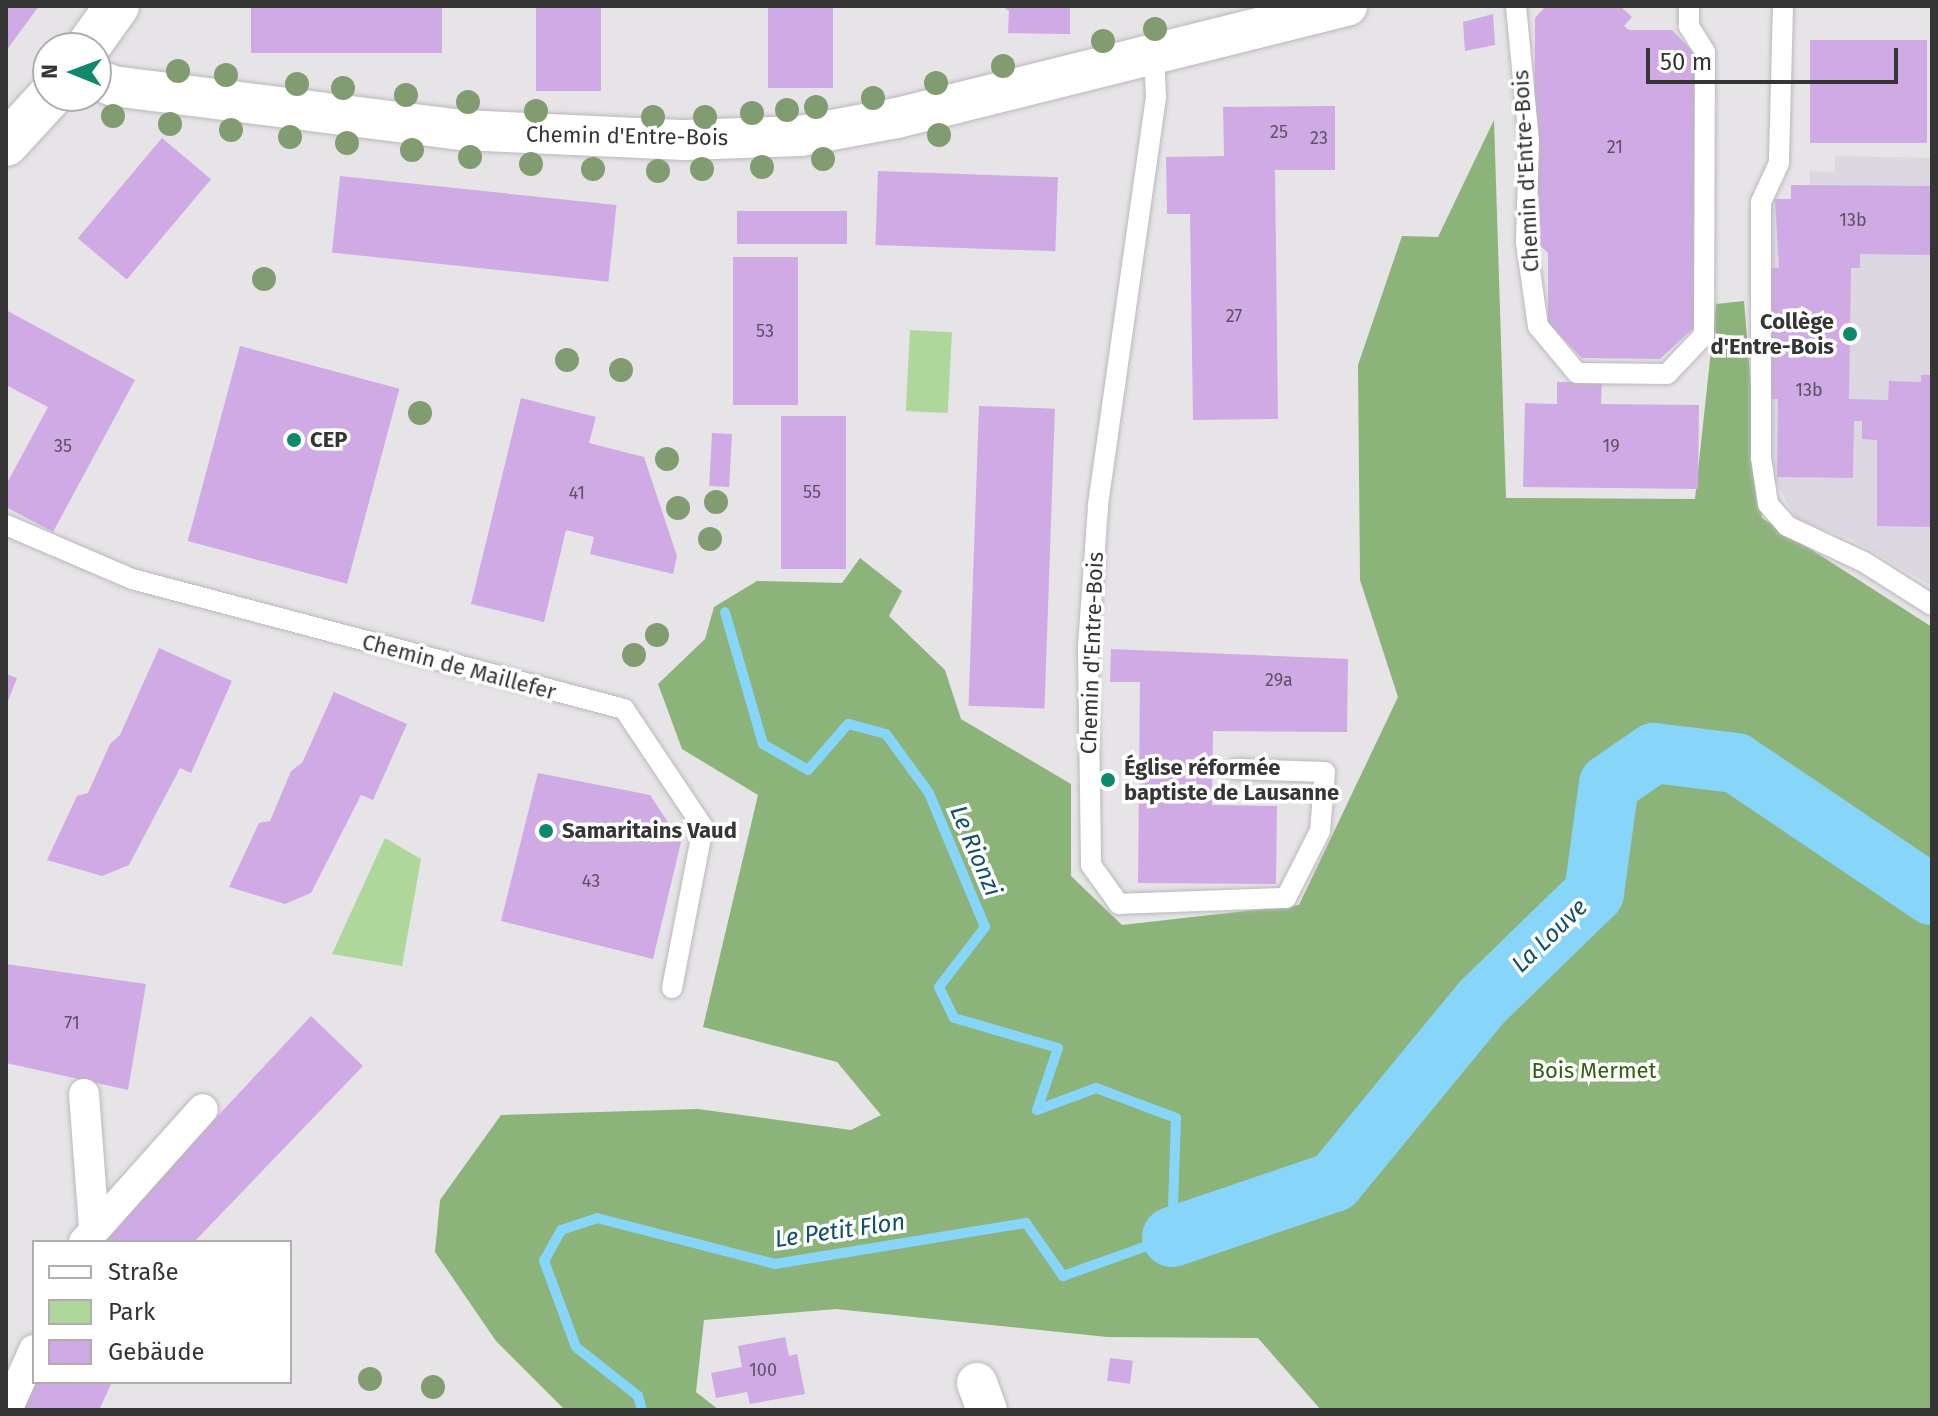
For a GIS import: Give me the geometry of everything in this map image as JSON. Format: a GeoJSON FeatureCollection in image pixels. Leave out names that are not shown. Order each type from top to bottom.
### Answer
{"type":"FeatureCollection","features":[{"type":"Feature","properties":{"kind":"street"},"geometry":{"type":"LineString","coordinates":[[98,32],[117,6]]}},
{"type":"Feature","properties":{"kind":"street","name":"Chemin d'Entre-Bois"},"geometry":{"type":"LineString","coordinates":[[112,86],[462,130],[685,140],[820,134],[1347,6]]}},
{"type":"Feature","properties":{"kind":"street"},"geometry":{"type":"LineString","coordinates":[[6,144],[35,112]]}},
{"type":"Feature","properties":{"kind":"street"},"geometry":{"type":"LineString","coordinates":[[84,1094],[89,1234]]}},
{"type":"Feature","properties":{"kind":"street"},"geometry":{"type":"LineString","coordinates":[[89,1234],[203,1109]]}},
{"type":"Feature","properties":{"kind":"street"},"geometry":{"type":"LineString","coordinates":[[7,1410],[32,1354]]}},
{"type":"Feature","properties":{"kind":"lane","name":"Chemin d'Entre-Bois"},"geometry":{"type":"LineString","coordinates":[[1516,6],[1529,141],[1526,242],[1538,326],[1577,373],[1667,374],[1704,335],[1705,52],[1689,26],[1689,6]]}},
{"type":"Feature","properties":{"kind":"lane"},"geometry":{"type":"LineString","coordinates":[[1783,6],[1779,163],[1761,202],[1761,458],[1768,504],[1787,526],[1864,562],[1932,605]]}},
{"type":"Feature","properties":{"kind":"lane","name":"Chemin d'Entre-Bois"},"geometry":{"type":"LineString","coordinates":[[1154,55],[1156,97],[1098,507],[1088,648],[1091,865],[1119,904],[1286,898],[1320,831],[1325,772],[1235,769]]}},
{"type":"Feature","properties":{"kind":"lane","name":"Chemin de Maillefer"},"geometry":{"type":"LineString","coordinates":[[6,525],[132,579],[624,709],[703,827],[672,988]]}},
{"type":"Feature","properties":{"kind":"shaded area","name":"Collège d'Entre-Bois"},"geometry":{"type":"Polygon","coordinates":[[[1835,156],[1932,158],[1932,586],[1851,539],[1797,519],[1770,473],[1771,199],[1791,199],[1791,185],[1810,185],[1810,171],[1835,172],[1835,156]]]}},
{"type":"Feature","properties":{"kind":"green space","name":"Bois Mermet"},"geometry":{"type":"Polygon","coordinates":[[[1494,120],[1506,498],[1695,499],[1716,304],[1744,301],[1762,518],[1932,627],[1932,1410],[1321,1410],[1258,1338],[1107,1337],[836,1309],[704,1320],[696,1392],[719,1410],[565,1410],[496,1341],[435,1252],[440,1200],[501,1115],[698,1109],[851,1130],[881,1115],[837,1062],[703,1027],[758,795],[682,749],[658,684],[705,639],[714,607],[757,581],[842,583],[860,558],[902,591],[889,616],[945,670],[961,719],[1071,784],[1071,876],[1122,925],[1299,905],[1398,697],[1360,580],[1358,365],[1402,236],[1438,237],[1494,120]]]}},
{"type":"Feature","properties":{"kind":"green space"},"geometry":{"type":"Polygon","coordinates":[[[910,330],[952,332],[948,413],[906,411],[910,330]]]}},
{"type":"Feature","properties":{"kind":"green space"},"geometry":{"type":"Polygon","coordinates":[[[385,838],[421,859],[402,966],[332,954],[385,838]]]}},
{"type":"Feature","properties":{"kind":"building"},"geometry":{"type":"Polygon","coordinates":[[[6,6],[39,6],[6,51],[6,6]]]}},
{"type":"Feature","properties":{"kind":"building"},"geometry":{"type":"Polygon","coordinates":[[[251,6],[442,6],[442,53],[251,53],[251,6]]]}},
{"type":"Feature","properties":{"kind":"building"},"geometry":{"type":"Polygon","coordinates":[[[536,6],[601,6],[601,91],[536,91],[536,6]]]}},
{"type":"Feature","properties":{"kind":"building"},"geometry":{"type":"Polygon","coordinates":[[[768,6],[833,6],[833,88],[768,88],[768,6]]]}},
{"type":"Feature","properties":{"kind":"building"},"geometry":{"type":"Polygon","coordinates":[[[1002,6],[1070,6],[1070,34],[1008,33],[1009,11],[1002,6]]]}},
{"type":"Feature","properties":{"kind":"building"},"geometry":{"type":"Polygon","coordinates":[[[1546,6],[1620,6],[1632,17],[1624,26],[1629,30],[1672,30],[1695,54],[1697,325],[1660,359],[1582,358],[1548,323],[1548,253],[1534,240],[1535,18],[1546,6]]]}},
{"type":"Feature","properties":{"kind":"building"},"geometry":{"type":"Polygon","coordinates":[[[1493,14],[1495,45],[1465,51],[1463,22],[1493,14]]]}},
{"type":"Feature","properties":{"kind":"building"},"geometry":{"type":"Polygon","coordinates":[[[1810,40],[1927,40],[1927,143],[1810,143],[1810,40]]]}},
{"type":"Feature","properties":{"kind":"building"},"geometry":{"type":"Polygon","coordinates":[[[1335,106],[1335,170],[1275,170],[1278,419],[1193,420],[1190,214],[1167,214],[1166,157],[1224,156],[1223,107],[1335,106]]]}},
{"type":"Feature","properties":{"kind":"building"},"geometry":{"type":"Polygon","coordinates":[[[162,138],[211,179],[127,279],[78,238],[162,138]]]}},
{"type":"Feature","properties":{"kind":"building"},"geometry":{"type":"Polygon","coordinates":[[[878,171],[1058,177],[1055,251],[875,245],[878,171]]]}},
{"type":"Feature","properties":{"kind":"building"},"geometry":{"type":"Polygon","coordinates":[[[340,176],[616,205],[608,282],[332,253],[340,176]]]}},
{"type":"Feature","properties":{"kind":"building","name":"Collège d'Entre-Bois"},"geometry":{"type":"Polygon","coordinates":[[[1791,185],[1932,186],[1932,255],[1860,254],[1860,268],[1851,268],[1849,399],[1888,400],[1889,381],[1921,382],[1921,375],[1932,375],[1932,527],[1877,526],[1877,440],[1862,439],[1862,421],[1854,421],[1853,478],[1777,477],[1778,399],[1768,399],[1770,268],[1779,268],[1775,199],[1791,199],[1791,185]]]}},
{"type":"Feature","properties":{"kind":"building"},"geometry":{"type":"Polygon","coordinates":[[[737,211],[847,211],[847,244],[737,244],[737,211]]]}},
{"type":"Feature","properties":{"kind":"building"},"geometry":{"type":"Polygon","coordinates":[[[733,257],[798,257],[798,405],[733,405],[733,257]]]}},
{"type":"Feature","properties":{"kind":"building"},"geometry":{"type":"Polygon","coordinates":[[[6,310],[135,380],[53,532],[6,507],[6,485],[48,407],[6,385],[6,310]]]}},
{"type":"Feature","properties":{"kind":"building"},"geometry":{"type":"Polygon","coordinates":[[[240,346],[399,389],[347,584],[188,541],[240,346]]]}},
{"type":"Feature","properties":{"kind":"building"},"geometry":{"type":"Polygon","coordinates":[[[1557,382],[1602,382],[1601,404],[1699,405],[1698,489],[1523,487],[1525,403],[1557,404],[1557,382]]]}},
{"type":"Feature","properties":{"kind":"building"},"geometry":{"type":"Polygon","coordinates":[[[521,398],[596,417],[589,443],[644,457],[677,556],[673,574],[590,554],[594,537],[566,530],[544,622],[471,604],[521,398]]]}},
{"type":"Feature","properties":{"kind":"building"},"geometry":{"type":"Polygon","coordinates":[[[979,406],[1055,409],[1044,708],[969,706],[979,406]]]}},
{"type":"Feature","properties":{"kind":"building"},"geometry":{"type":"Polygon","coordinates":[[[781,416],[846,416],[846,569],[781,569],[781,416]]]}},
{"type":"Feature","properties":{"kind":"building"},"geometry":{"type":"Polygon","coordinates":[[[712,433],[732,434],[729,487],[709,486],[712,433]]]}},
{"type":"Feature","properties":{"kind":"building"},"geometry":{"type":"Polygon","coordinates":[[[159,648],[232,681],[191,773],[180,768],[129,865],[102,876],[47,860],[77,796],[88,793],[110,744],[120,735],[159,648]]]}},
{"type":"Feature","properties":{"kind":"building"},"geometry":{"type":"Polygon","coordinates":[[[1111,649],[1348,659],[1347,732],[1213,731],[1212,805],[1277,806],[1276,884],[1138,883],[1140,682],[1110,682],[1111,649]]]}},
{"type":"Feature","properties":{"kind":"building"},"geometry":{"type":"Polygon","coordinates":[[[6,674],[17,678],[6,706],[6,674]]]}},
{"type":"Feature","properties":{"kind":"building"},"geometry":{"type":"Polygon","coordinates":[[[334,692],[407,724],[373,800],[361,795],[311,893],[285,904],[229,887],[259,823],[270,821],[291,771],[302,763],[334,692]]]}},
{"type":"Feature","properties":{"kind":"building"},"geometry":{"type":"Polygon","coordinates":[[[538,773],[650,795],[681,842],[653,959],[501,921],[538,773]]]}},
{"type":"Feature","properties":{"kind":"building"},"geometry":{"type":"Polygon","coordinates":[[[6,964],[146,984],[128,1090],[6,1063],[6,964]]]}},
{"type":"Feature","properties":{"kind":"building"},"geometry":{"type":"Polygon","coordinates":[[[311,1016],[363,1066],[196,1240],[102,1240],[311,1016]]]}},
{"type":"Feature","properties":{"kind":"building"},"geometry":{"type":"Polygon","coordinates":[[[785,1337],[789,1356],[797,1354],[805,1394],[750,1404],[747,1392],[716,1398],[711,1373],[742,1367],[738,1346],[785,1337]]]}},
{"type":"Feature","properties":{"kind":"building"},"geometry":{"type":"Polygon","coordinates":[[[1110,1358],[1133,1361],[1130,1384],[1107,1381],[1110,1358]]]}},
{"type":"Feature","properties":{"kind":"building"},"geometry":{"type":"Polygon","coordinates":[[[32,1382],[111,1384],[99,1410],[19,1410],[32,1382]]]}},
{"type":"Feature","properties":{"kind":"waterway","name":"Le Rionzi"},"geometry":{"type":"LineString","coordinates":[[642,1410],[638,1396],[576,1347],[544,1261],[561,1230],[597,1218],[775,1264],[1026,1223],[1063,1276],[1172,1237],[1176,1118],[1096,1088],[1037,1110],[1058,1048],[954,1018],[939,987],[985,927],[929,793],[886,734],[848,724],[808,770],[763,744],[725,612]]}},
{"type":"Feature","properties":{"kind":"waterway","name":"La Louve"},"geometry":{"type":"LineString","coordinates":[[1172,1237],[1334,1182],[1482,1002],[1594,893],[1609,784],[1654,753],[1736,763],[1932,895]]}},
{"type":"Feature","properties":{"kind":"place","name":"Collège d'Entre-Bois"},"geometry":{"type":"Point","coordinates":[1850,334]}},
{"type":"Feature","properties":{"kind":"place","name":"CEP"},"geometry":{"type":"Point","coordinates":[294,440]}},
{"type":"Feature","properties":{"kind":"place","name":"Église réformée baptiste de Lausanne"},"geometry":{"type":"Point","coordinates":[1108,780]}},
{"type":"Feature","properties":{"kind":"place","name":"Samaritains Vaud"},"geometry":{"type":"Point","coordinates":[546,831]}},
{"type":"Feature","properties":{"kind":"water label","name":"Le Petit Flon"},"geometry":{"type":"Point","coordinates":[840,1231]}}]}
